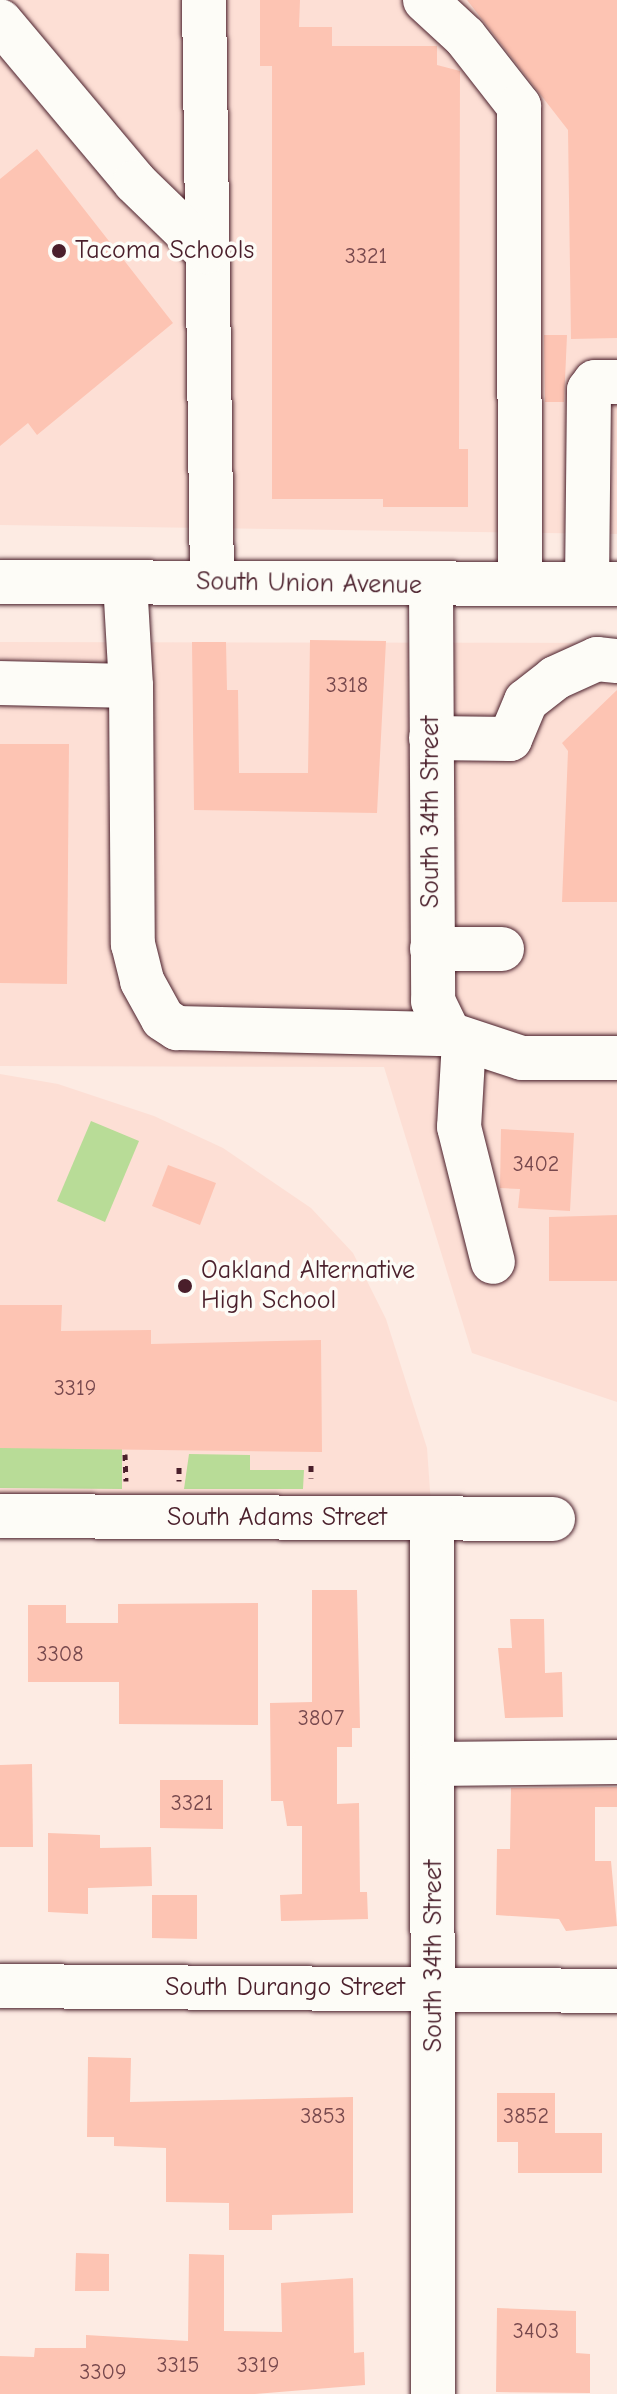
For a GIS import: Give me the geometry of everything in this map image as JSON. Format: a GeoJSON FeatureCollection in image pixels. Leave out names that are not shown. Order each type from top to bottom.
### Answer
{"type":"FeatureCollection","features":[{"type":"Feature","properties":{"kind":"street"},"geometry":{"type":"LineString","coordinates":[[204,0],[212,583]]}},
{"type":"Feature","properties":{"kind":"street"},"geometry":{"type":"LineString","coordinates":[[425,0],[465,37],[519,106],[520,583]]}},
{"type":"Feature","properties":{"kind":"street"},"geometry":{"type":"LineString","coordinates":[[0,21],[135,182],[207,252]]}},
{"type":"Feature","properties":{"kind":"street"},"geometry":{"type":"LineString","coordinates":[[602,584],[603,386]]}},
{"type":"Feature","properties":{"kind":"street","name":"South Union Avenue"},"geometry":{"type":"LineString","coordinates":[[0,582],[602,584]]}},
{"type":"Feature","properties":{"kind":"street"},"geometry":{"type":"LineString","coordinates":[[125,583],[131,686],[133,944],[142,981],[163,1019],[185,1028],[457,1038],[522,1058],[617,1058]]}},
{"type":"Feature","properties":{"kind":"street","name":"South 34th Street"},"geometry":{"type":"LineString","coordinates":[[431,585],[433,1001],[457,1038]]}},
{"type":"Feature","properties":{"kind":"street"},"geometry":{"type":"LineString","coordinates":[[431,738],[510,739],[526,701],[555,678],[597,659],[617,661]]}},
{"type":"Feature","properties":{"kind":"street"},"geometry":{"type":"LineString","coordinates":[[0,683],[131,686]]}},
{"type":"Feature","properties":{"kind":"street"},"geometry":{"type":"LineString","coordinates":[[432,949],[502,949]]}},
{"type":"Feature","properties":{"kind":"street"},"geometry":{"type":"LineString","coordinates":[[457,1038],[459,1127],[493,1262]]}},
{"type":"Feature","properties":{"kind":"street","name":"South Adams Street"},"geometry":{"type":"LineString","coordinates":[[0,1516],[553,1519]]}},
{"type":"Feature","properties":{"kind":"street","name":"South 34th Street"},"geometry":{"type":"LineString","coordinates":[[432,1519],[433,2394]]}},
{"type":"Feature","properties":{"kind":"street"},"geometry":{"type":"LineString","coordinates":[[434,1764],[617,1762]]}},
{"type":"Feature","properties":{"kind":"street","name":"South Durango Street"},"geometry":{"type":"LineString","coordinates":[[0,1986],[617,1991]]}},
{"type":"Feature","properties":{"kind":"path"},"geometry":{"type":"LineString","coordinates":[[125,1454],[126,1494]]}},
{"type":"Feature","properties":{"kind":"shaded area"},"geometry":{"type":"Polygon","coordinates":[[[0,0],[617,0],[617,534],[0,525],[0,0]]]}},
{"type":"Feature","properties":{"kind":"shaded area"},"geometry":{"type":"Polygon","coordinates":[[[0,642],[617,643],[617,1402],[472,1353],[384,1067],[0,1066],[0,642]]]}},
{"type":"Feature","properties":{"kind":"shaded area","name":"Oakland Alternative High School"},"geometry":{"type":"Polygon","coordinates":[[[0,1074],[58,1084],[154,1116],[223,1148],[311,1208],[353,1253],[386,1319],[427,1448],[432,1519],[0,1516],[0,1074]]]}},
{"type":"Feature","properties":{"kind":"green space"},"geometry":{"type":"Polygon","coordinates":[[[91,1121],[139,1141],[105,1222],[57,1201],[91,1121]]]}},
{"type":"Feature","properties":{"kind":"green space"},"geometry":{"type":"Polygon","coordinates":[[[0,1448],[122,1448],[122,1489],[0,1488],[0,1448]]]}},
{"type":"Feature","properties":{"kind":"green space"},"geometry":{"type":"Polygon","coordinates":[[[189,1454],[250,1455],[250,1470],[304,1470],[303,1489],[184,1489],[189,1454]]]}},
{"type":"Feature","properties":{"kind":"building"},"geometry":{"type":"Polygon","coordinates":[[[260,0],[300,0],[299,27],[332,27],[332,46],[437,46],[437,65],[460,71],[459,449],[468,449],[468,507],[383,507],[383,499],[272,499],[272,66],[260,66],[260,0]]]}},
{"type":"Feature","properties":{"kind":"building"},"geometry":{"type":"Polygon","coordinates":[[[467,0],[617,0],[617,338],[571,339],[568,130],[467,0]]]}},
{"type":"Feature","properties":{"kind":"building","name":"Tacoma Schools"},"geometry":{"type":"Polygon","coordinates":[[[37,149],[173,323],[37,435],[28,423],[0,446],[0,179],[37,149]]]}},
{"type":"Feature","properties":{"kind":"building"},"geometry":{"type":"Polygon","coordinates":[[[544,335],[567,335],[564,402],[545,402],[544,335]]]}},
{"type":"Feature","properties":{"kind":"building"},"geometry":{"type":"Polygon","coordinates":[[[310,640],[386,641],[377,813],[194,810],[192,642],[226,642],[227,690],[238,690],[239,773],[308,773],[310,640]]]}},
{"type":"Feature","properties":{"kind":"building"},"geometry":{"type":"Polygon","coordinates":[[[617,690],[617,902],[562,902],[568,751],[562,743],[617,690]]]}},
{"type":"Feature","properties":{"kind":"building"},"geometry":{"type":"Polygon","coordinates":[[[0,744],[69,744],[67,984],[0,983],[0,744]]]}},
{"type":"Feature","properties":{"kind":"building"},"geometry":{"type":"Polygon","coordinates":[[[501,1129],[574,1133],[570,1211],[518,1208],[520,1189],[500,1188],[501,1129]]]}},
{"type":"Feature","properties":{"kind":"building"},"geometry":{"type":"Polygon","coordinates":[[[168,1165],[216,1183],[200,1225],[152,1206],[168,1165]]]}},
{"type":"Feature","properties":{"kind":"building"},"geometry":{"type":"Polygon","coordinates":[[[617,1215],[617,1281],[549,1281],[549,1217],[617,1215]]]}},
{"type":"Feature","properties":{"kind":"building"},"geometry":{"type":"Polygon","coordinates":[[[0,1305],[62,1305],[61,1331],[151,1330],[151,1344],[321,1340],[322,1452],[0,1448],[0,1305]]]}},
{"type":"Feature","properties":{"kind":"building"},"geometry":{"type":"Polygon","coordinates":[[[312,1590],[357,1590],[360,1728],[352,1728],[352,1747],[337,1747],[337,1804],[359,1803],[360,1892],[367,1892],[368,1919],[281,1921],[280,1895],[302,1894],[302,1826],[287,1826],[283,1801],[271,1801],[270,1703],[312,1702],[312,1590]]]}},
{"type":"Feature","properties":{"kind":"building"},"geometry":{"type":"Polygon","coordinates":[[[258,1603],[258,1725],[119,1724],[119,1682],[28,1682],[28,1605],[66,1605],[66,1623],[118,1623],[118,1604],[258,1603]]]}},
{"type":"Feature","properties":{"kind":"building"},"geometry":{"type":"Polygon","coordinates":[[[510,1619],[544,1619],[545,1673],[562,1672],[563,1717],[505,1718],[498,1648],[512,1648],[510,1619]]]}},
{"type":"Feature","properties":{"kind":"building"},"geometry":{"type":"Polygon","coordinates":[[[32,1764],[33,1847],[0,1847],[0,1765],[32,1764]]]}},
{"type":"Feature","properties":{"kind":"building"},"geometry":{"type":"Polygon","coordinates":[[[160,1780],[223,1780],[223,1829],[160,1828],[160,1780]]]}},
{"type":"Feature","properties":{"kind":"building"},"geometry":{"type":"Polygon","coordinates":[[[617,1787],[617,1807],[595,1807],[595,1861],[611,1861],[617,1926],[566,1931],[559,1919],[496,1915],[497,1849],[510,1849],[511,1788],[617,1787]]]}},
{"type":"Feature","properties":{"kind":"building"},"geometry":{"type":"Polygon","coordinates":[[[48,1833],[100,1835],[100,1848],[151,1847],[152,1886],[88,1888],[88,1914],[48,1912],[48,1833]]]}},
{"type":"Feature","properties":{"kind":"building"},"geometry":{"type":"Polygon","coordinates":[[[152,1895],[197,1895],[197,1939],[152,1938],[152,1895]]]}},
{"type":"Feature","properties":{"kind":"building"},"geometry":{"type":"Polygon","coordinates":[[[88,2057],[131,2058],[130,2102],[353,2097],[353,2213],[272,2215],[272,2230],[229,2230],[229,2203],[166,2202],[166,2148],[114,2146],[114,2137],[87,2137],[88,2057]]]}},
{"type":"Feature","properties":{"kind":"building"},"geometry":{"type":"Polygon","coordinates":[[[497,2093],[555,2093],[555,2133],[602,2133],[602,2173],[518,2173],[518,2142],[497,2142],[497,2093]]]}},
{"type":"Feature","properties":{"kind":"building"},"geometry":{"type":"Polygon","coordinates":[[[76,2253],[109,2254],[109,2291],[75,2291],[76,2253]]]}},
{"type":"Feature","properties":{"kind":"building"},"geometry":{"type":"Polygon","coordinates":[[[189,2254],[224,2255],[224,2331],[282,2332],[281,2283],[353,2278],[354,2353],[364,2352],[365,2385],[255,2394],[0,2394],[0,2356],[34,2357],[35,2348],[86,2348],[86,2335],[188,2341],[189,2254]]]}},
{"type":"Feature","properties":{"kind":"building"},"geometry":{"type":"Polygon","coordinates":[[[497,2308],[576,2311],[576,2353],[590,2354],[590,2393],[496,2392],[497,2308]]]}},
{"type":"Feature","properties":{"kind":"place","name":"Tacoma Schools"},"geometry":{"type":"Point","coordinates":[59,251]}},
{"type":"Feature","properties":{"kind":"place","name":"Oakland Alternative High School"},"geometry":{"type":"Point","coordinates":[185,1286]}}]}
